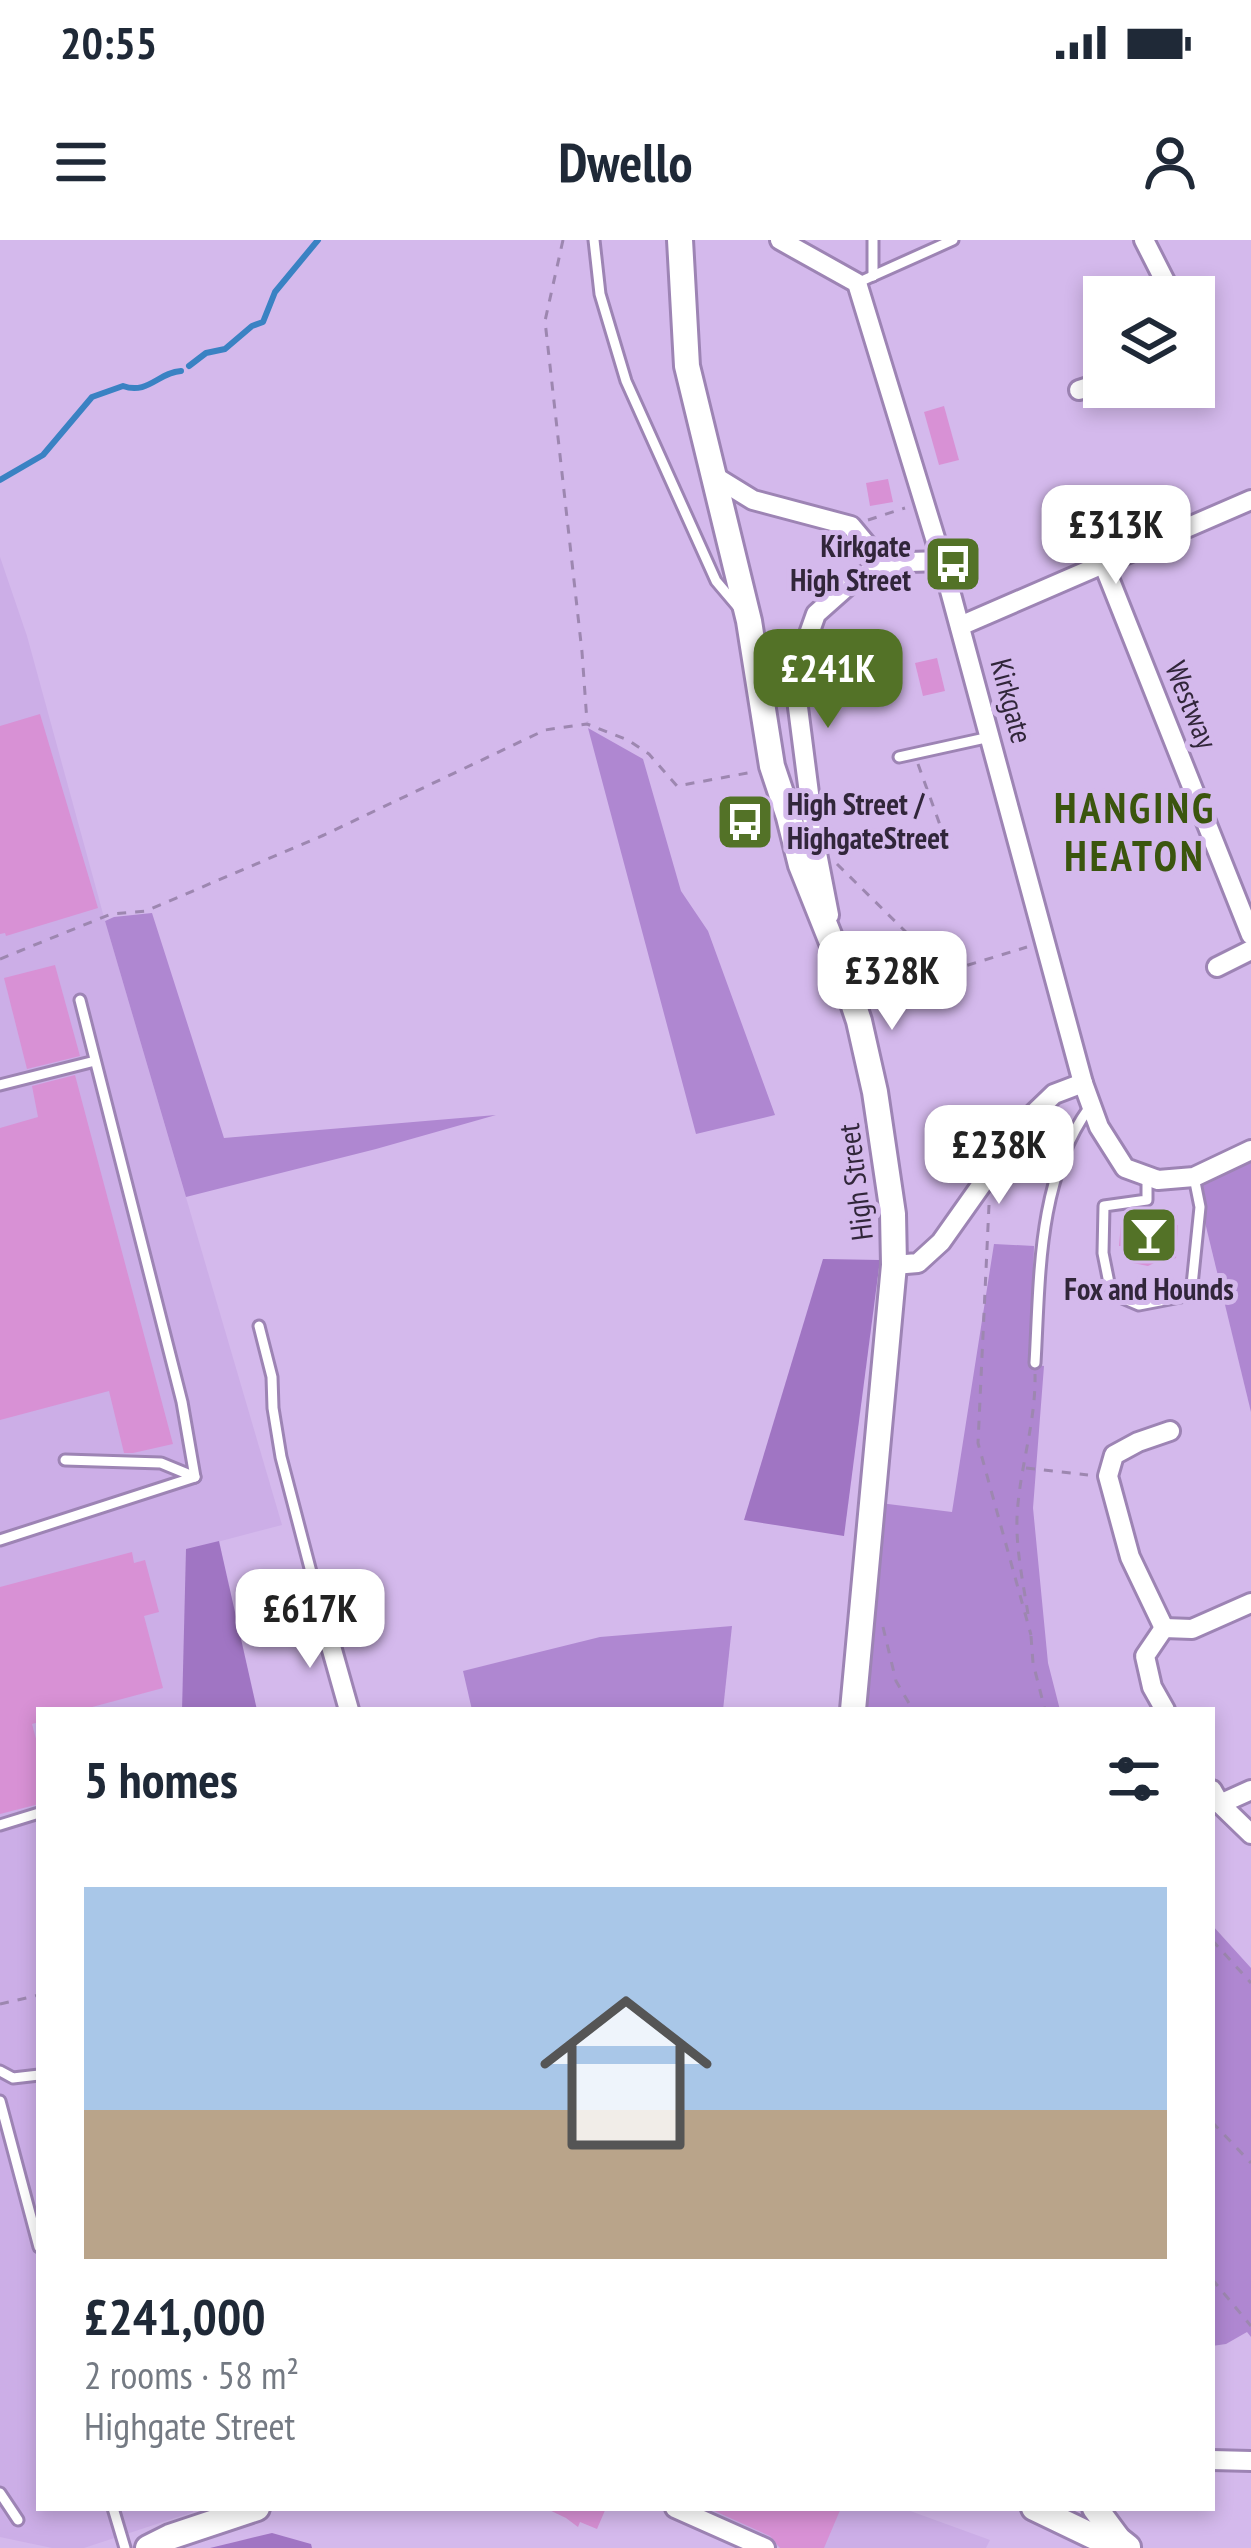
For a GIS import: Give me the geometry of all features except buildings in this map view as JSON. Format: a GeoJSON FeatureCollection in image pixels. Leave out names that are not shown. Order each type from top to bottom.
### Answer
{"type":"FeatureCollection","features":[{"type":"Feature","properties":{"kind":"street","name":"High Street"},"geometry":{"type":"LineString","coordinates":[[680,240],[687,366],[749,621],[772,766],[801,865],[859,1021],[893,1214],[894,1265],[853,1707]]}},
{"type":"Feature","properties":{"kind":"street"},"geometry":{"type":"LineString","coordinates":[[780,240],[865,280]]}},
{"type":"Feature","properties":{"kind":"street"},"geometry":{"type":"LineString","coordinates":[[1144,240],[1162,276]]}},
{"type":"Feature","properties":{"kind":"street","name":"Kirkgate"},"geometry":{"type":"LineString","coordinates":[[865,280],[1083,1083],[1099,1127],[1125,1168],[1147,1176]]}},
{"type":"Feature","properties":{"kind":"street"},"geometry":{"type":"LineString","coordinates":[[1079,390],[1083,389]]}},
{"type":"Feature","properties":{"kind":"street"},"geometry":{"type":"LineString","coordinates":[[714,476],[753,500],[851,526],[878,568]]}},
{"type":"Feature","properties":{"kind":"street"},"geometry":{"type":"LineString","coordinates":[[960,626],[1251,500]]}},
{"type":"Feature","properties":{"kind":"street"},"geometry":{"type":"LineString","coordinates":[[837,955],[816,848],[794,676],[816,614],[852,582],[878,568],[942,561]]}},
{"type":"Feature","properties":{"kind":"street","name":"Westway"},"geometry":{"type":"LineString","coordinates":[[1103,563],[1251,935]]}},
{"type":"Feature","properties":{"kind":"street"},"geometry":{"type":"LineString","coordinates":[[1217,967],[1251,950]]}},
{"type":"Feature","properties":{"kind":"street"},"geometry":{"type":"LineString","coordinates":[[894,1265],[918,1263],[941,1241],[1028,1119],[1054,1094],[1083,1083]]}},
{"type":"Feature","properties":{"kind":"street"},"geometry":{"type":"LineString","coordinates":[[1147,1176],[1158,1180],[1194,1177],[1251,1150]]}},
{"type":"Feature","properties":{"kind":"street"},"geometry":{"type":"LineString","coordinates":[[1164,1628],[1130,1557],[1108,1477],[1114,1455],[1170,1431]]}},
{"type":"Feature","properties":{"kind":"street"},"geometry":{"type":"LineString","coordinates":[[1164,1628],[1192,1629],[1251,1604]]}},
{"type":"Feature","properties":{"kind":"street"},"geometry":{"type":"LineString","coordinates":[[322,1618],[348,1707]]}},
{"type":"Feature","properties":{"kind":"street"},"geometry":{"type":"LineString","coordinates":[[1164,1628],[1145,1656],[1152,1687],[1164,1707]]}},
{"type":"Feature","properties":{"kind":"street"},"geometry":{"type":"LineString","coordinates":[[1216,1797],[1251,1790]]}},
{"type":"Feature","properties":{"kind":"street"},"geometry":{"type":"LineString","coordinates":[[1216,1797],[1251,1834]]}},
{"type":"Feature","properties":{"kind":"street"},"geometry":{"type":"LineString","coordinates":[[1215,2460],[1251,2461]]}},
{"type":"Feature","properties":{"kind":"street"},"geometry":{"type":"LineString","coordinates":[[148,2548],[248,2511]]}},
{"type":"Feature","properties":{"kind":"street"},"geometry":{"type":"LineString","coordinates":[[682,2511],[765,2548]]}},
{"type":"Feature","properties":{"kind":"street"},"geometry":{"type":"LineString","coordinates":[[1040,2511],[1102,2541],[1124,2544]]}},
{"type":"Feature","properties":{"kind":"street"},"geometry":{"type":"LineString","coordinates":[[1097,2511],[1124,2544]]}},
{"type":"Feature","properties":{"kind":"lane"},"geometry":{"type":"LineString","coordinates":[[594,240],[600,294],[626,381],[716,580],[749,621]]}},
{"type":"Feature","properties":{"kind":"lane"},"geometry":{"type":"LineString","coordinates":[[865,280],[873,240]]}},
{"type":"Feature","properties":{"kind":"lane"},"geometry":{"type":"LineString","coordinates":[[865,280],[953,240]]}},
{"type":"Feature","properties":{"kind":"lane"},"geometry":{"type":"LineString","coordinates":[[899,758],[990,737]]}},
{"type":"Feature","properties":{"kind":"lane"},"geometry":{"type":"LineString","coordinates":[[80,1000],[182,1402],[195,1477]]}},
{"type":"Feature","properties":{"kind":"lane"},"geometry":{"type":"LineString","coordinates":[[0,1085],[95,1061]]}},
{"type":"Feature","properties":{"kind":"lane"},"geometry":{"type":"LineString","coordinates":[[1035,1363],[1042,1236],[1061,1164],[1076,1127],[1091,1106]]}},
{"type":"Feature","properties":{"kind":"lane"},"geometry":{"type":"LineString","coordinates":[[1147,1176],[1147,1200],[1104,1206],[1103,1253],[1111,1293],[1139,1305],[1191,1295],[1200,1207],[1194,1177]]}},
{"type":"Feature","properties":{"kind":"lane"},"geometry":{"type":"LineString","coordinates":[[259,1326],[272,1377],[281,1456],[322,1618]]}},
{"type":"Feature","properties":{"kind":"lane"},"geometry":{"type":"LineString","coordinates":[[64,1460],[161,1462],[195,1477]]}},
{"type":"Feature","properties":{"kind":"lane"},"geometry":{"type":"LineString","coordinates":[[0,1540],[195,1477]]}},
{"type":"Feature","properties":{"kind":"lane"},"geometry":{"type":"LineString","coordinates":[[0,1825],[36,1814]]}},
{"type":"Feature","properties":{"kind":"lane"},"geometry":{"type":"LineString","coordinates":[[0,2071],[13,2078],[36,2075]]}},
{"type":"Feature","properties":{"kind":"lane"},"geometry":{"type":"LineString","coordinates":[[0,2101],[36,2235]]}},
{"type":"Feature","properties":{"kind":"lane"},"geometry":{"type":"LineString","coordinates":[[0,2493],[18,2520]]}},
{"type":"Feature","properties":{"kind":"lane"},"geometry":{"type":"LineString","coordinates":[[114,2511],[125,2548]]}},
{"type":"Feature","properties":{"kind":"path"},"geometry":{"type":"LineString","coordinates":[[563,240],[545,321],[587,724]]}},
{"type":"Feature","properties":{"kind":"path"},"geometry":{"type":"LineString","coordinates":[[851,526],[923,501]]}},
{"type":"Feature","properties":{"kind":"path"},"geometry":{"type":"LineString","coordinates":[[0,959],[111,914],[146,911],[324,835],[545,730],[587,724],[628,740],[649,754],[677,786],[772,766]]}},
{"type":"Feature","properties":{"kind":"path"},"geometry":{"type":"LineString","coordinates":[[914,756],[940,825]]}},
{"type":"Feature","properties":{"kind":"path"},"geometry":{"type":"LineString","coordinates":[[816,848],[910,936],[939,974],[1046,941]]}},
{"type":"Feature","properties":{"kind":"path"},"geometry":{"type":"LineString","coordinates":[[990,1173],[978,1443],[1031,1635]]}},
{"type":"Feature","properties":{"kind":"path"},"geometry":{"type":"LineString","coordinates":[[1035,1363],[1036,1407],[1017,1519],[1033,1663],[1044,1707]]}},
{"type":"Feature","properties":{"kind":"path"},"geometry":{"type":"LineString","coordinates":[[1025,1468],[1108,1477]]}},
{"type":"Feature","properties":{"kind":"path"},"geometry":{"type":"LineString","coordinates":[[880,1615],[896,1681],[911,1707]]}},
{"type":"Feature","properties":{"kind":"path"},"geometry":{"type":"LineString","coordinates":[[1215,1943],[1251,1983]]}},
{"type":"Feature","properties":{"kind":"path"},"geometry":{"type":"LineString","coordinates":[[0,2004],[36,1996]]}},
{"type":"Feature","properties":{"kind":"path"},"geometry":{"type":"LineString","coordinates":[[1215,2125],[1251,2163]]}},
{"type":"Feature","properties":{"kind":"path"},"geometry":{"type":"LineString","coordinates":[[1215,2283],[1251,2326]]}},
{"type":"Feature","properties":{"kind":"shaded area"},"geometry":{"type":"Polygon","coordinates":[[[0,557],[27,636],[105,921],[282,1525],[187,1550],[182,1707],[36,1707],[36,2511],[193,2512],[84,2548],[52,2548],[0,2537],[0,557]]]}},
{"type":"Feature","properties":{"kind":"shaded area"},"geometry":{"type":"Polygon","coordinates":[[[588,728],[643,759],[681,891],[708,931],[775,1115],[696,1134],[588,728]]]}},
{"type":"Feature","properties":{"kind":"shaded area"},"geometry":{"type":"Polygon","coordinates":[[[152,913],[224,1138],[496,1115],[186,1197],[105,921],[152,913]]]}},
{"type":"Feature","properties":{"kind":"shaded area"},"geometry":{"type":"Polygon","coordinates":[[[1251,1150],[1251,1412],[1194,1177],[1251,1150]]]}},
{"type":"Feature","properties":{"kind":"shaded area"},"geometry":{"type":"Polygon","coordinates":[[[994,1244],[1034,1246],[1031,1364],[1044,1366],[1033,1508],[1048,1663],[1059,1707],[867,1707],[880,1503],[952,1512],[994,1244]]]}},
{"type":"Feature","properties":{"kind":"shaded area"},"geometry":{"type":"Polygon","coordinates":[[[823,1259],[880,1260],[844,1536],[744,1520],[823,1259]]]}},
{"type":"Feature","properties":{"kind":"shaded area"},"geometry":{"type":"Polygon","coordinates":[[[219,1541],[256,1707],[182,1707],[186,1549],[219,1541]]]}},
{"type":"Feature","properties":{"kind":"shaded area"},"geometry":{"type":"Polygon","coordinates":[[[732,1626],[723,1707],[471,1707],[463,1671],[600,1637],[732,1626]]]}},
{"type":"Feature","properties":{"kind":"shaded area"},"geometry":{"type":"Polygon","coordinates":[[[1215,1928],[1251,1968],[1251,2337],[1247,2332],[1215,2346],[1215,1928]]]}},
{"type":"Feature","properties":{"kind":"shaded area"},"geometry":{"type":"Polygon","coordinates":[[[697,2511],[910,2511],[990,2540],[986,2548],[780,2548],[697,2511]]]}},
{"type":"Feature","properties":{"kind":"shaded area"},"geometry":{"type":"Polygon","coordinates":[[[272,2533],[312,2548],[210,2548],[272,2533]]]}},
{"type":"Feature","properties":{"kind":"waterway"},"geometry":{"type":"LineString","coordinates":[[189,366],[206,353],[225,349],[263,322],[275,292],[318,240]]}},
{"type":"Feature","properties":{"kind":"waterway"},"geometry":{"type":"LineString","coordinates":[[0,480],[43,455],[92,397],[123,386],[140,388],[181,371]]}},
{"type":"Feature","properties":{"kind":"place","name":"Kirkgate High Street"},"geometry":{"type":"Point","coordinates":[953,564]}},
{"type":"Feature","properties":{"kind":"place","name":"High Street / HighgateStreet"},"geometry":{"type":"Point","coordinates":[745,822]}},
{"type":"Feature","properties":{"kind":"place","name":"Fox and Hounds"},"geometry":{"type":"Point","coordinates":[1149,1235]}},
{"type":"Feature","properties":{"kind":"district","name":"HANGING HEATON"},"geometry":{"type":"Point","coordinates":[1135,832]}}]}
